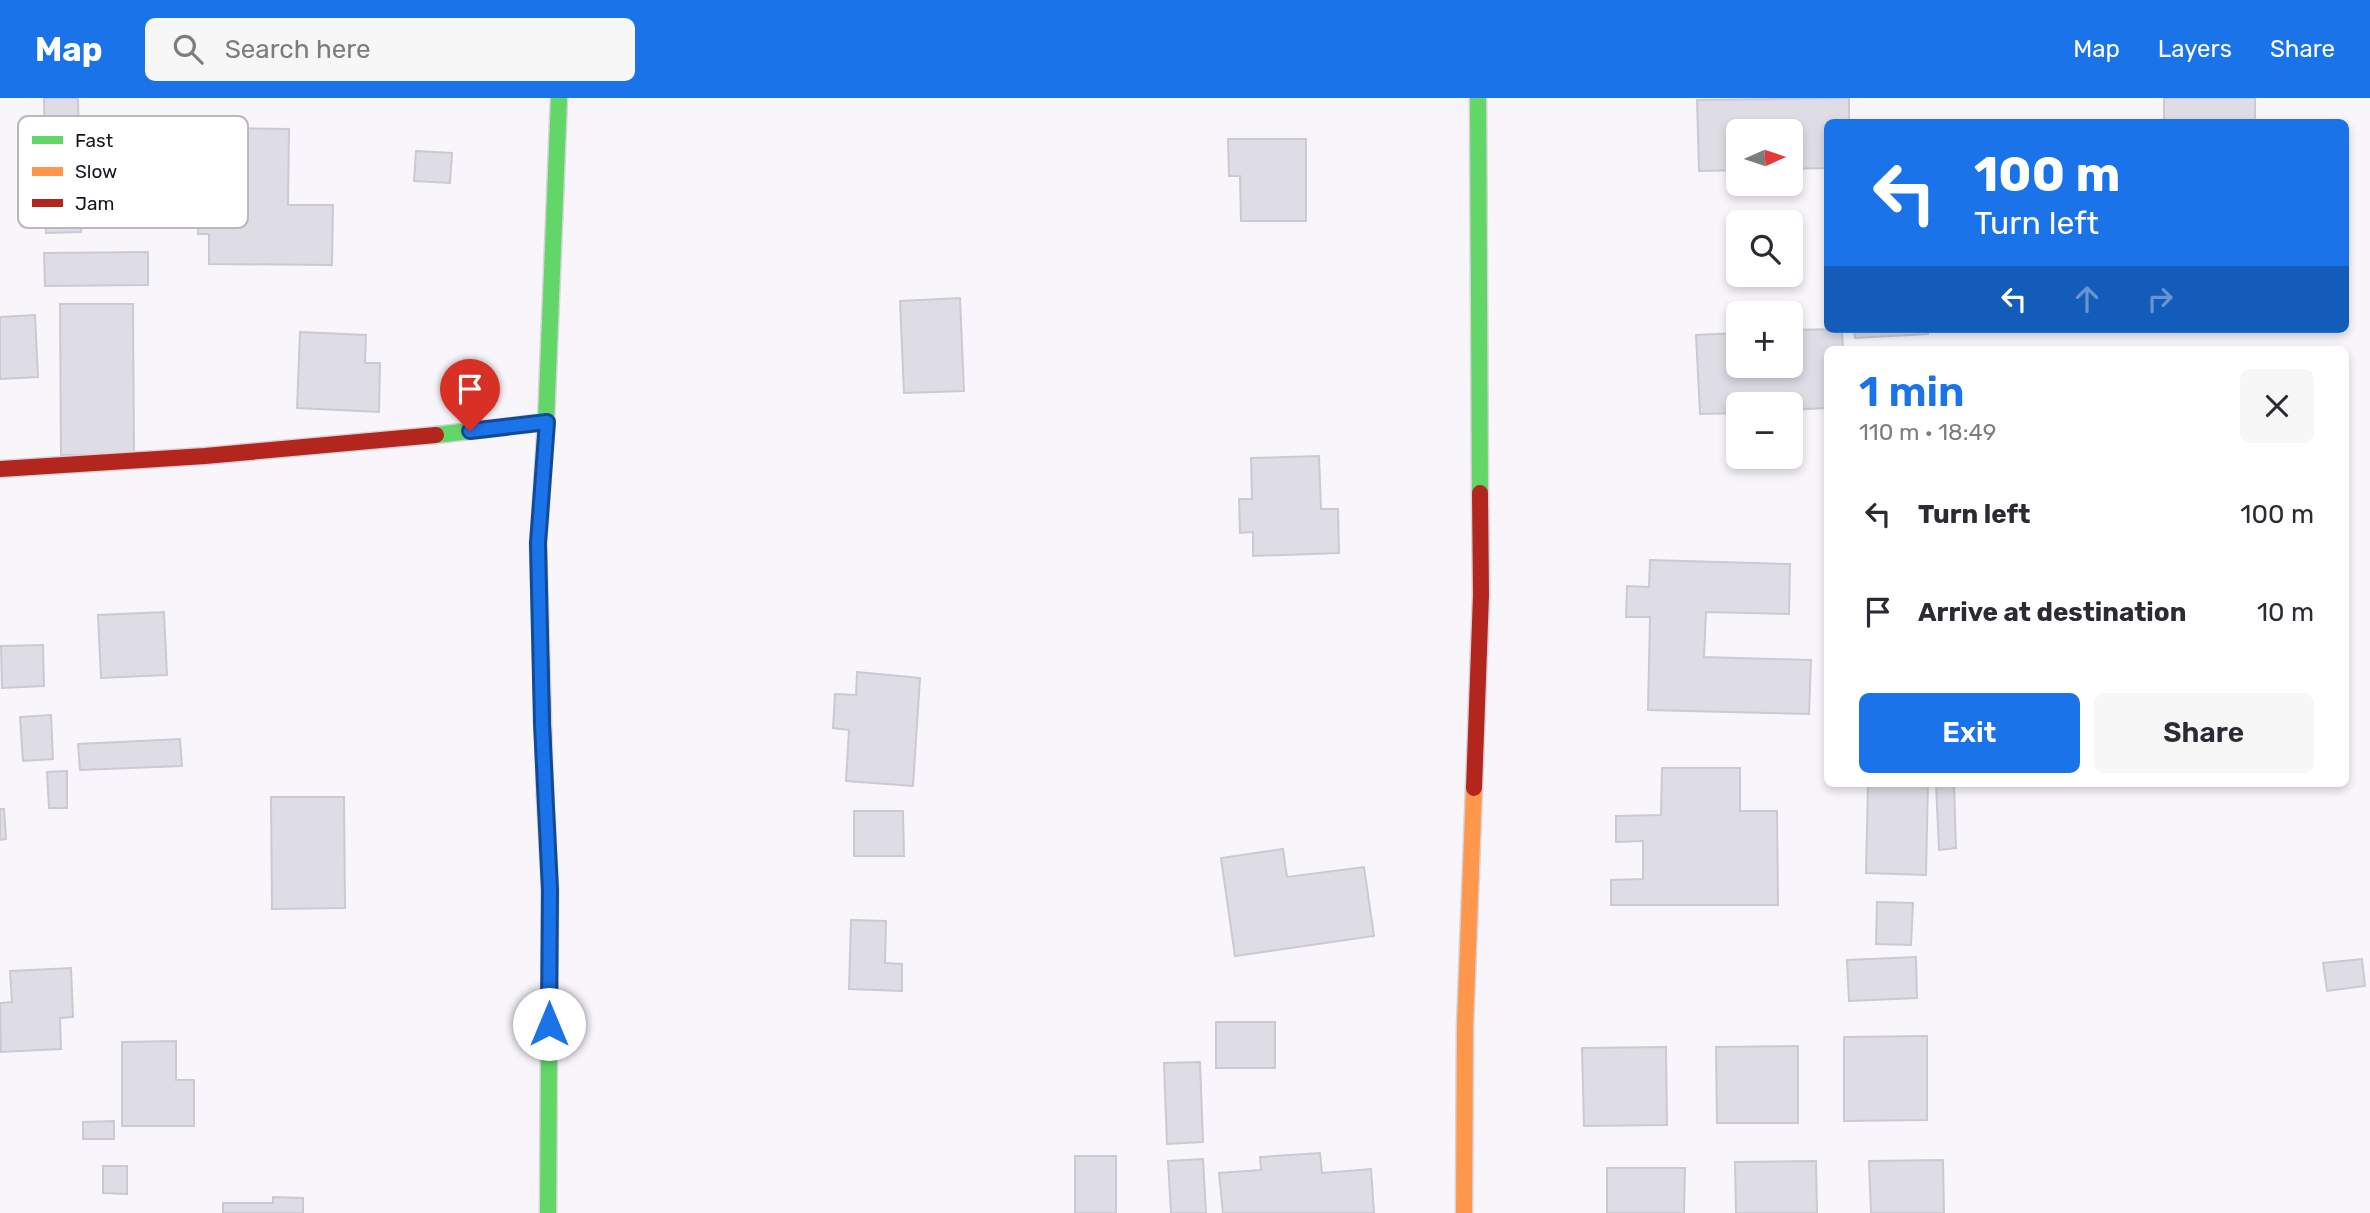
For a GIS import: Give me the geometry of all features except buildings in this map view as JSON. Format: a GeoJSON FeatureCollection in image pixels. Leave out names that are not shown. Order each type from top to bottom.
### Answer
{"type":"FeatureCollection","features":[{"type":"Feature","properties":{"kind":"street"},"geometry":{"type":"LineString","coordinates":[[548,1213],[550,890],[542,724],[538,543],[547,422],[559,98]]}},
{"type":"Feature","properties":{"kind":"street"},"geometry":{"type":"LineString","coordinates":[[1464,1213],[1465,1027],[1480,595],[1478,98]]}},
{"type":"Feature","properties":{"kind":"street"},"geometry":{"type":"LineString","coordinates":[[0,469],[78,466],[367,443],[547,422]]}},
{"type":"Feature","properties":{"kind":"traffic: fast"},"geometry":{"type":"LineString","coordinates":[[540,520],[559,98]]}},
{"type":"Feature","properties":{"kind":"traffic: fast"},"geometry":{"type":"LineString","coordinates":[[1478,98],[1480,493]]}},
{"type":"Feature","properties":{"kind":"traffic: fast"},"geometry":{"type":"LineString","coordinates":[[436,435],[546,422]]}},
{"type":"Feature","properties":{"kind":"traffic: fast"},"geometry":{"type":"LineString","coordinates":[[545,796],[550,890],[548,1213]]}},
{"type":"Feature","properties":{"kind":"traffic: slow"},"geometry":{"type":"LineString","coordinates":[[1464,1213],[1465,1027],[1474,788]]}},
{"type":"Feature","properties":{"kind":"traffic: jam"},"geometry":{"type":"LineString","coordinates":[[0,469],[205,456],[436,435]]}},
{"type":"Feature","properties":{"kind":"traffic: jam"},"geometry":{"type":"LineString","coordinates":[[1474,788],[1481,595],[1480,493]]}},
{"type":"Feature","properties":{"kind":"traffic: jam"},"geometry":{"type":"LineString","coordinates":[[540,520],[538,543],[545,796]]}},
{"type":"Feature","properties":{"kind":"route"},"geometry":{"type":"LineString","coordinates":[[470,431],[547,422],[538,543],[542,724],[550,890],[549,1024]]}}]}
